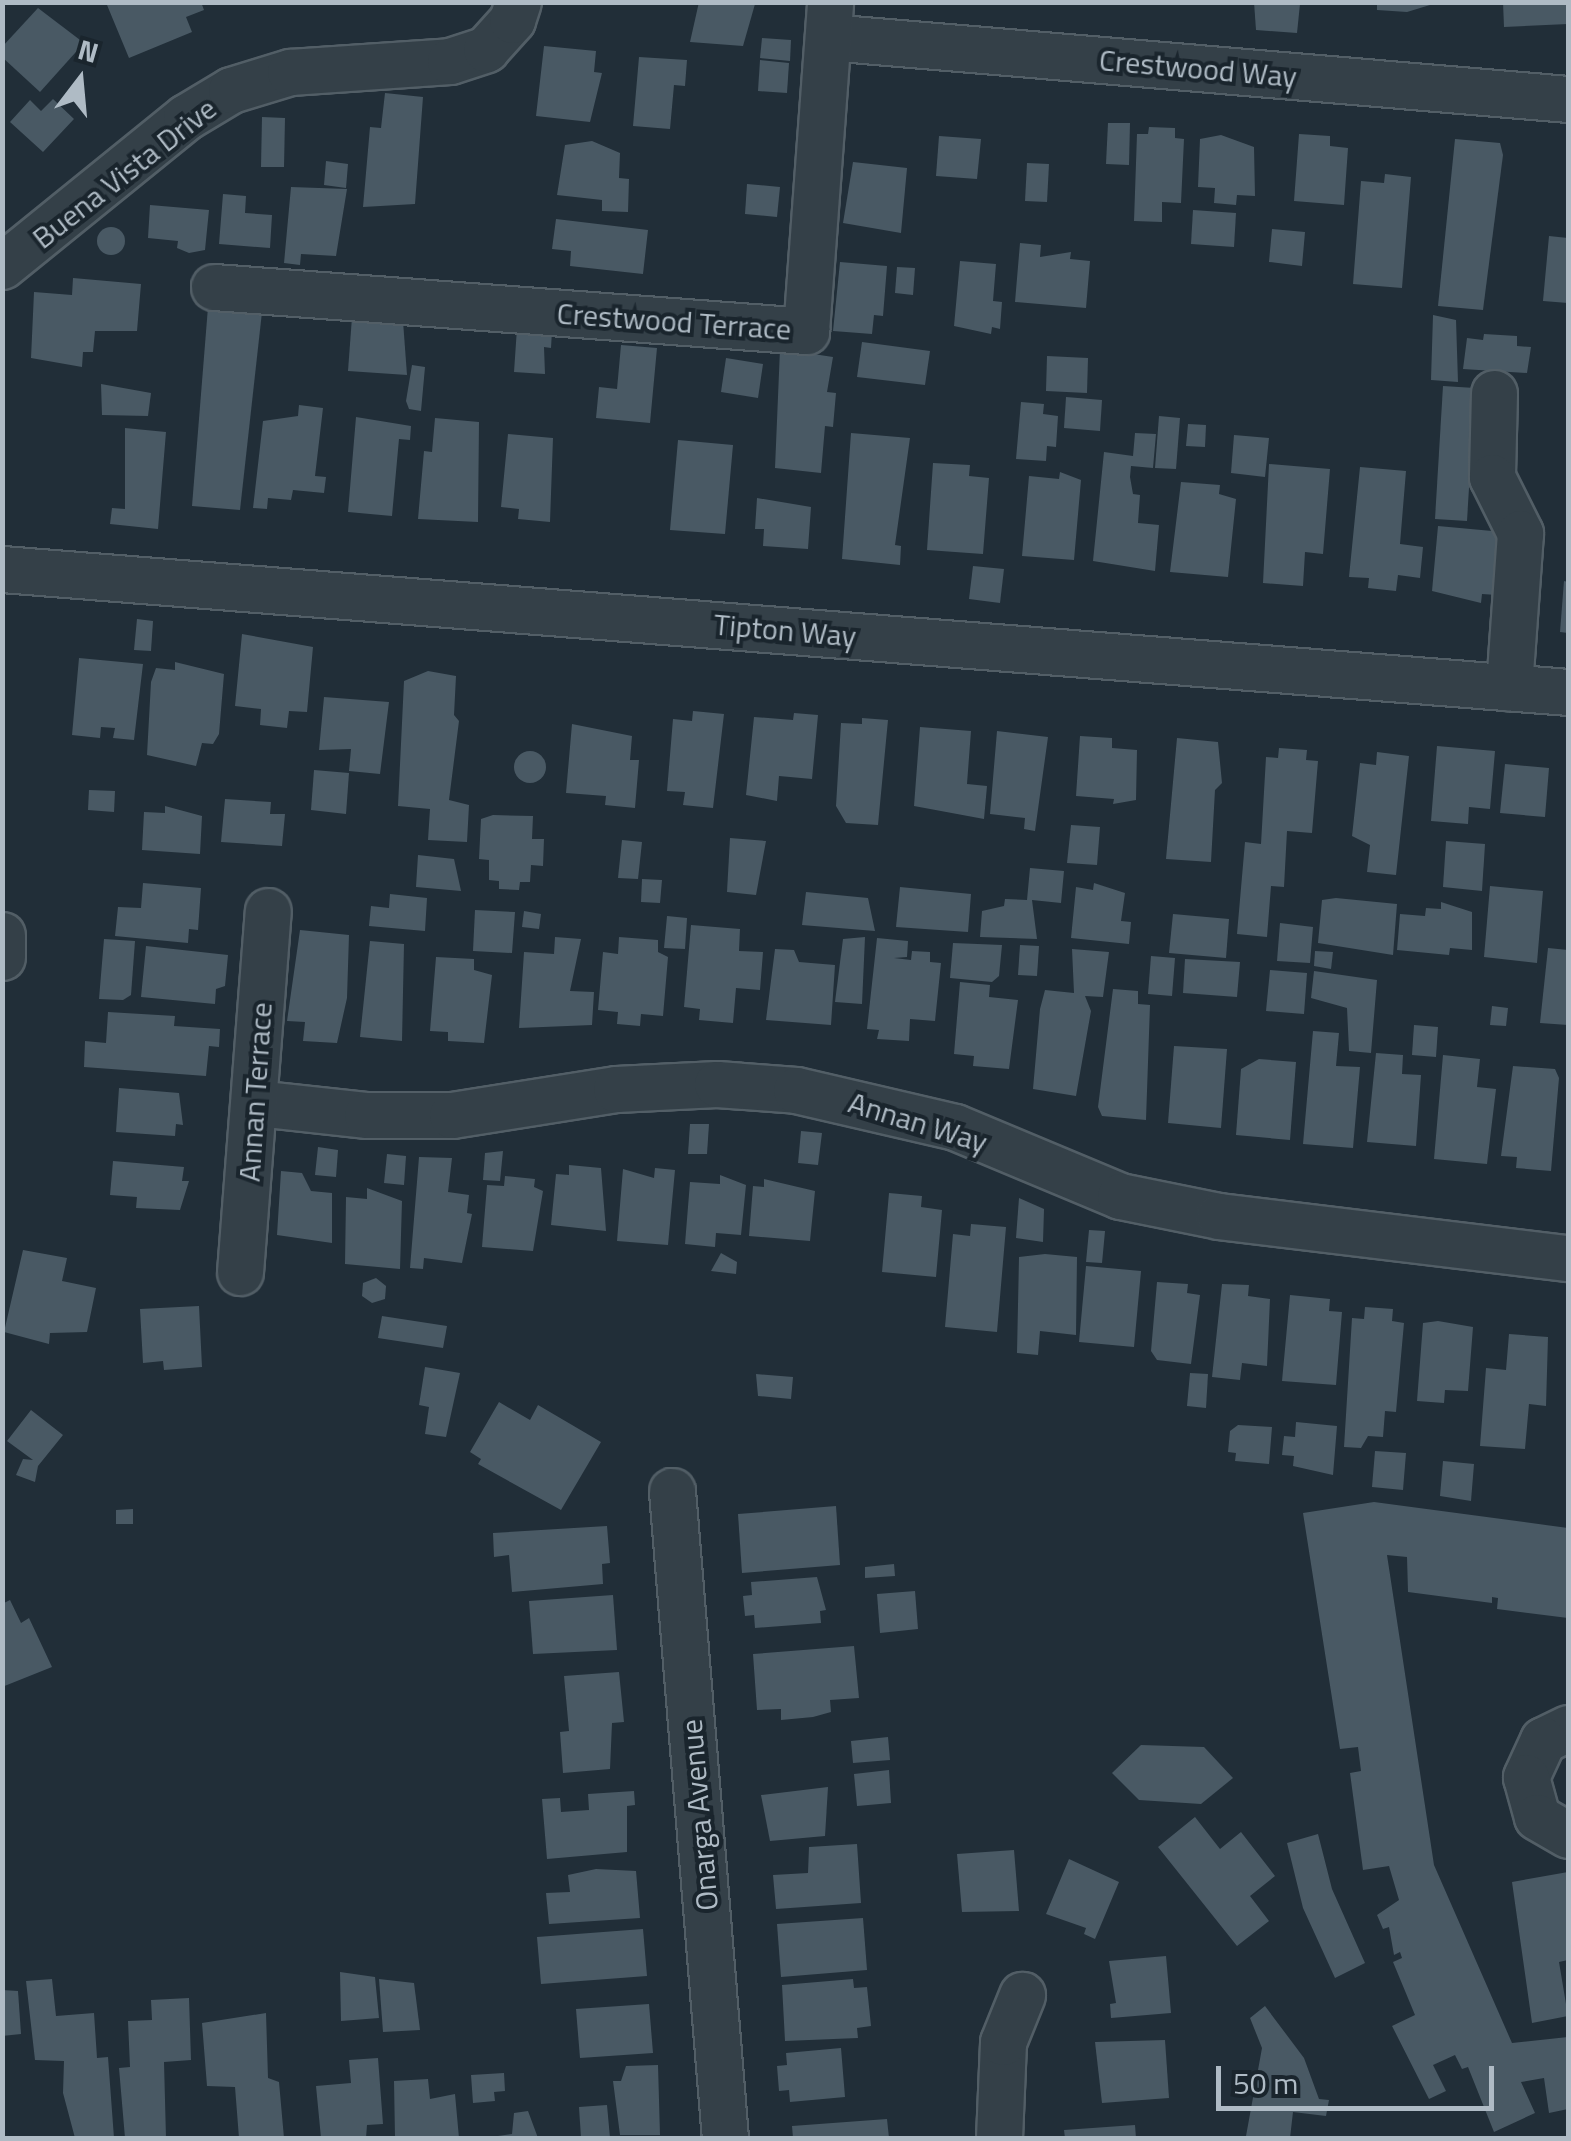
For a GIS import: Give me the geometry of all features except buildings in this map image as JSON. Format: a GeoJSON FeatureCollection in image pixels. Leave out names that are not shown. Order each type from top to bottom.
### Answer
{"type":"FeatureCollection","features":[{"type":"Feature","properties":{"kind":"street","name":"Buena Vista Drive"},"geometry":{"type":"LineString","coordinates":[[2,266],[186,117],[230,90],[290,72],[450,61],[486,49],[512,20],[518,2]]}},
{"type":"Feature","properties":{"kind":"street","name":"Crestwood Way"},"geometry":{"type":"LineString","coordinates":[[829,20],[1568,99]]}},
{"type":"Feature","properties":{"kind":"street","name":"Crestwood Terrace"},"geometry":{"type":"LineString","coordinates":[[214,287],[806,331],[829,20]]}},
{"type":"Feature","properties":{"kind":"street"},"geometry":{"type":"LineString","coordinates":[[1494,393],[1492,477],[1520,533],[1509,688]]}},
{"type":"Feature","properties":{"kind":"street","name":"Tipton Way"},"geometry":{"type":"LineString","coordinates":[[2,569],[1568,692]]}},
{"type":"Feature","properties":{"kind":"street","name":"Annan Terrace"},"geometry":{"type":"LineString","coordinates":[[240,1272],[268,912]]}},
{"type":"Feature","properties":{"kind":"street"},"geometry":{"type":"LineString","coordinates":[[2,935],[2,958]]}},
{"type":"Feature","properties":{"kind":"street","name":"Annan Way"},"geometry":{"type":"LineString","coordinates":[[256,1103],[452,1115],[616,1089],[717,1084],[796,1090],[955,1127],[1120,1196],[1219,1216],[1568,1258]]}},
{"type":"Feature","properties":{"kind":"street","name":"Onarga Avenue"},"geometry":{"type":"LineString","coordinates":[[672,1491],[726,2138]]}},
{"type":"Feature","properties":{"kind":"street"},"geometry":{"type":"LineString","coordinates":[[1568,1728],[1543,1740],[1526,1777],[1537,1816],[1568,1835]]}},
{"type":"Feature","properties":{"kind":"street"},"geometry":{"type":"LineString","coordinates":[[999,2138],[1003,2042],[1022,1994]]}}]}
